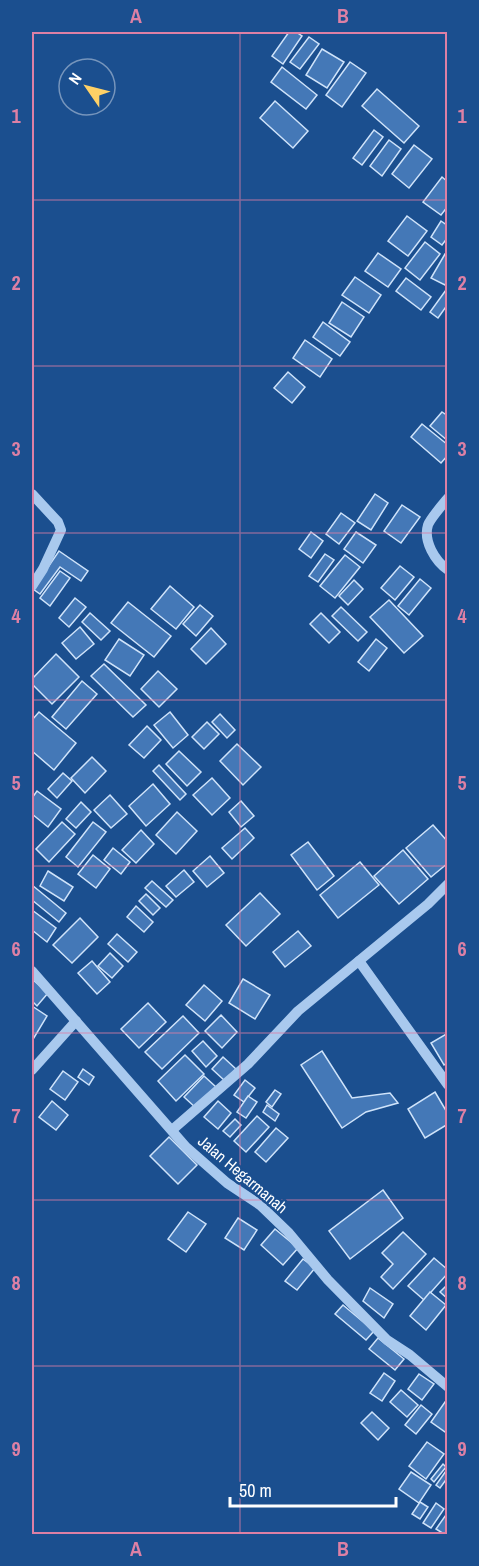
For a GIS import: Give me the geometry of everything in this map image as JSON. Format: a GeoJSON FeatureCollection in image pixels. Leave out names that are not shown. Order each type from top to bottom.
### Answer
{"type":"FeatureCollection","features":[{"type":"Feature","properties":{"kind":"street"},"geometry":{"type":"LineString","coordinates":[[32,494],[58,522],[61,529],[43,569],[32,586]]}},
{"type":"Feature","properties":{"kind":"street"},"geometry":{"type":"LineString","coordinates":[[447,498],[428,525],[428,545],[447,570]]}},
{"type":"Feature","properties":{"kind":"street"},"geometry":{"type":"LineString","coordinates":[[172,1130],[248,1064],[298,1011],[428,904],[447,884]]}},
{"type":"Feature","properties":{"kind":"street"},"geometry":{"type":"LineString","coordinates":[[359,961],[447,1085]]}},
{"type":"Feature","properties":{"kind":"street","name":"Jalan Hegarmanah"},"geometry":{"type":"LineString","coordinates":[[32,971],[186,1147],[227,1183],[260,1205],[281,1225],[328,1280],[387,1340],[410,1355],[447,1387]]}},
{"type":"Feature","properties":{"kind":"street"},"geometry":{"type":"LineString","coordinates":[[32,1070],[76,1021]]}},
{"type":"Feature","properties":{"kind":"building"},"geometry":{"type":"Polygon","coordinates":[[[289,32],[296,32],[302,36],[283,64],[272,56],[289,32]]]}},
{"type":"Feature","properties":{"kind":"building"},"geometry":{"type":"Polygon","coordinates":[[[309,37],[319,44],[300,69],[290,62],[309,37]]]}},
{"type":"Feature","properties":{"kind":"building"},"geometry":{"type":"Polygon","coordinates":[[[322,49],[344,62],[327,88],[306,75],[322,49]]]}},
{"type":"Feature","properties":{"kind":"building"},"geometry":{"type":"Polygon","coordinates":[[[350,62],[366,73],[342,107],[326,95],[350,62]]]}},
{"type":"Feature","properties":{"kind":"building"},"geometry":{"type":"Polygon","coordinates":[[[282,67],[317,95],[306,109],[271,82],[282,67]]]}},
{"type":"Feature","properties":{"kind":"building"},"geometry":{"type":"Polygon","coordinates":[[[377,89],[419,126],[404,143],[362,106],[377,89]]]}},
{"type":"Feature","properties":{"kind":"building"},"geometry":{"type":"Polygon","coordinates":[[[275,101],[308,131],[293,148],[260,118],[275,101]]]}},
{"type":"Feature","properties":{"kind":"building"},"geometry":{"type":"Polygon","coordinates":[[[374,130],[383,137],[362,165],[353,158],[374,130]]]}},
{"type":"Feature","properties":{"kind":"building"},"geometry":{"type":"Polygon","coordinates":[[[389,140],[401,149],[382,176],[370,166],[389,140]]]}},
{"type":"Feature","properties":{"kind":"building"},"geometry":{"type":"Polygon","coordinates":[[[414,145],[432,159],[409,188],[392,174],[414,145]]]}},
{"type":"Feature","properties":{"kind":"building"},"geometry":{"type":"Polygon","coordinates":[[[442,177],[448,182],[448,206],[441,215],[423,202],[442,177]]]}},
{"type":"Feature","properties":{"kind":"building"},"geometry":{"type":"Polygon","coordinates":[[[407,216],[427,231],[408,256],[388,241],[407,216]]]}},
{"type":"Feature","properties":{"kind":"building"},"geometry":{"type":"Polygon","coordinates":[[[441,221],[448,226],[448,237],[442,245],[431,237],[441,221]]]}},
{"type":"Feature","properties":{"kind":"building"},"geometry":{"type":"Polygon","coordinates":[[[425,242],[440,254],[420,280],[405,268],[425,242]]]}},
{"type":"Feature","properties":{"kind":"building"},"geometry":{"type":"Polygon","coordinates":[[[378,253],[401,269],[388,287],[365,271],[378,253]]]}},
{"type":"Feature","properties":{"kind":"building"},"geometry":{"type":"Polygon","coordinates":[[[445,254],[448,255],[448,280],[445,285],[431,278],[445,254]]]}},
{"type":"Feature","properties":{"kind":"building"},"geometry":{"type":"Polygon","coordinates":[[[355,277],[381,295],[369,313],[342,295],[355,277]]]}},
{"type":"Feature","properties":{"kind":"building"},"geometry":{"type":"Polygon","coordinates":[[[406,278],[431,297],[421,310],[396,291],[406,278]]]}},
{"type":"Feature","properties":{"kind":"building"},"geometry":{"type":"Polygon","coordinates":[[[446,290],[448,291],[448,304],[438,318],[430,312],[446,290]]]}},
{"type":"Feature","properties":{"kind":"building"},"geometry":{"type":"Polygon","coordinates":[[[342,302],[364,317],[351,337],[329,323],[342,302]]]}},
{"type":"Feature","properties":{"kind":"building"},"geometry":{"type":"Polygon","coordinates":[[[323,322],[350,342],[340,356],[313,337],[323,322]]]}},
{"type":"Feature","properties":{"kind":"building"},"geometry":{"type":"Polygon","coordinates":[[[305,340],[332,359],[320,377],[293,358],[305,340]]]}},
{"type":"Feature","properties":{"kind":"building"},"geometry":{"type":"Polygon","coordinates":[[[288,372],[305,387],[292,403],[274,388],[288,372]]]}},
{"type":"Feature","properties":{"kind":"building"},"geometry":{"type":"Polygon","coordinates":[[[442,412],[448,416],[448,441],[430,426],[442,412]]]}},
{"type":"Feature","properties":{"kind":"building"},"geometry":{"type":"Polygon","coordinates":[[[422,424],[448,445],[448,455],[441,463],[411,437],[422,424]]]}},
{"type":"Feature","properties":{"kind":"building"},"geometry":{"type":"Polygon","coordinates":[[[375,494],[388,503],[371,530],[357,521],[375,494]]]}},
{"type":"Feature","properties":{"kind":"building"},"geometry":{"type":"Polygon","coordinates":[[[402,505],[420,517],[401,543],[384,531],[402,505]]]}},
{"type":"Feature","properties":{"kind":"building"},"geometry":{"type":"Polygon","coordinates":[[[341,513],[355,523],[339,544],[326,534],[341,513]]]}},
{"type":"Feature","properties":{"kind":"building"},"geometry":{"type":"Polygon","coordinates":[[[311,532],[323,541],[311,558],[299,549],[311,532]]]}},
{"type":"Feature","properties":{"kind":"building"},"geometry":{"type":"Polygon","coordinates":[[[356,532],[376,545],[363,563],[344,549],[356,532]]]}},
{"type":"Feature","properties":{"kind":"building"},"geometry":{"type":"Polygon","coordinates":[[[59,551],[88,571],[81,581],[60,567],[40,594],[33,589],[59,551]]]}},
{"type":"Feature","properties":{"kind":"building"},"geometry":{"type":"Polygon","coordinates":[[[325,554],[334,560],[318,582],[309,576],[325,554]]]}},
{"type":"Feature","properties":{"kind":"building"},"geometry":{"type":"Polygon","coordinates":[[[345,555],[360,567],[335,598],[320,586],[345,555]]]}},
{"type":"Feature","properties":{"kind":"building"},"geometry":{"type":"Polygon","coordinates":[[[400,566],[414,577],[395,600],[381,588],[400,566]]]}},
{"type":"Feature","properties":{"kind":"building"},"geometry":{"type":"Polygon","coordinates":[[[60,571],[70,578],[50,606],[40,598],[60,571]]]}},
{"type":"Feature","properties":{"kind":"building"},"geometry":{"type":"Polygon","coordinates":[[[420,579],[431,588],[409,615],[398,606],[420,579]]]}},
{"type":"Feature","properties":{"kind":"building"},"geometry":{"type":"Polygon","coordinates":[[[354,580],[363,589],[348,605],[339,596],[354,580]]]}},
{"type":"Feature","properties":{"kind":"building"},"geometry":{"type":"Polygon","coordinates":[[[170,586],[194,607],[176,629],[151,609],[170,586]]]}},
{"type":"Feature","properties":{"kind":"building"},"geometry":{"type":"Polygon","coordinates":[[[75,598],[86,607],[69,627],[59,618],[75,598]]]}},
{"type":"Feature","properties":{"kind":"building"},"geometry":{"type":"Polygon","coordinates":[[[389,600],[423,636],[404,653],[370,617],[389,600]]]}},
{"type":"Feature","properties":{"kind":"building"},"geometry":{"type":"Polygon","coordinates":[[[128,602],[171,636],[154,657],[111,623],[128,602]]]}},
{"type":"Feature","properties":{"kind":"building"},"geometry":{"type":"Polygon","coordinates":[[[200,605],[213,616],[196,636],[183,624],[200,605]]]}},
{"type":"Feature","properties":{"kind":"building"},"geometry":{"type":"Polygon","coordinates":[[[341,607],[367,632],[358,641],[332,616],[341,607]]]}},
{"type":"Feature","properties":{"kind":"building"},"geometry":{"type":"Polygon","coordinates":[[[90,613],[110,631],[101,640],[82,622],[90,613]]]}},
{"type":"Feature","properties":{"kind":"building"},"geometry":{"type":"Polygon","coordinates":[[[321,613],[340,632],[329,643],[310,624],[321,613]]]}},
{"type":"Feature","properties":{"kind":"building"},"geometry":{"type":"Polygon","coordinates":[[[80,627],[94,644],[76,659],[62,643],[80,627]]]}},
{"type":"Feature","properties":{"kind":"building"},"geometry":{"type":"Polygon","coordinates":[[[211,628],[226,644],[206,664],[191,649],[211,628]]]}},
{"type":"Feature","properties":{"kind":"building"},"geometry":{"type":"Polygon","coordinates":[[[119,639],[144,655],[130,676],[105,660],[119,639]]]}},
{"type":"Feature","properties":{"kind":"building"},"geometry":{"type":"Polygon","coordinates":[[[376,639],[387,648],[369,671],[358,662],[376,639]]]}},
{"type":"Feature","properties":{"kind":"building"},"geometry":{"type":"Polygon","coordinates":[[[56,654],[79,677],[52,704],[32,684],[32,679],[56,654]]]}},
{"type":"Feature","properties":{"kind":"building"},"geometry":{"type":"Polygon","coordinates":[[[104,664],[146,705],[133,717],[91,676],[104,664]]]}},
{"type":"Feature","properties":{"kind":"building"},"geometry":{"type":"Polygon","coordinates":[[[158,671],[177,689],[159,707],[141,689],[158,671]]]}},
{"type":"Feature","properties":{"kind":"building"},"geometry":{"type":"Polygon","coordinates":[[[82,681],[97,694],[66,729],[52,717],[82,681]]]}},
{"type":"Feature","properties":{"kind":"building"},"geometry":{"type":"Polygon","coordinates":[[[39,712],[76,743],[54,770],[32,751],[32,720],[39,712]]]}},
{"type":"Feature","properties":{"kind":"building"},"geometry":{"type":"Polygon","coordinates":[[[170,712],[188,735],[173,748],[154,725],[170,712]]]}},
{"type":"Feature","properties":{"kind":"building"},"geometry":{"type":"Polygon","coordinates":[[[220,714],[235,730],[227,738],[212,722],[220,714]]]}},
{"type":"Feature","properties":{"kind":"building"},"geometry":{"type":"Polygon","coordinates":[[[207,722],[219,734],[204,749],[192,737],[207,722]]]}},
{"type":"Feature","properties":{"kind":"building"},"geometry":{"type":"Polygon","coordinates":[[[147,726],[161,740],[144,758],[129,745],[147,726]]]}},
{"type":"Feature","properties":{"kind":"building"},"geometry":{"type":"Polygon","coordinates":[[[237,744],[261,767],[243,785],[220,761],[237,744]]]}},
{"type":"Feature","properties":{"kind":"building"},"geometry":{"type":"Polygon","coordinates":[[[179,751],[201,772],[187,786],[166,764],[179,751]]]}},
{"type":"Feature","properties":{"kind":"building"},"geometry":{"type":"Polygon","coordinates":[[[92,757],[106,771],[85,793],[71,778],[92,757]]]}},
{"type":"Feature","properties":{"kind":"building"},"geometry":{"type":"Polygon","coordinates":[[[159,765],[186,794],[180,800],[153,771],[159,765]]]}},
{"type":"Feature","properties":{"kind":"building"},"geometry":{"type":"Polygon","coordinates":[[[63,773],[72,781],[57,798],[48,789],[63,773]]]}},
{"type":"Feature","properties":{"kind":"building"},"geometry":{"type":"Polygon","coordinates":[[[212,778],[230,798],[212,815],[193,795],[212,778]]]}},
{"type":"Feature","properties":{"kind":"building"},"geometry":{"type":"Polygon","coordinates":[[[153,784],[170,804],[146,826],[129,806],[153,784]]]}},
{"type":"Feature","properties":{"kind":"building"},"geometry":{"type":"Polygon","coordinates":[[[37,791],[61,809],[48,827],[32,814],[32,798],[37,791]]]}},
{"type":"Feature","properties":{"kind":"building"},"geometry":{"type":"Polygon","coordinates":[[[110,795],[127,814],[111,828],[94,810],[110,795]]]}},
{"type":"Feature","properties":{"kind":"building"},"geometry":{"type":"Polygon","coordinates":[[[241,801],[254,816],[241,827],[229,812],[241,801]]]}},
{"type":"Feature","properties":{"kind":"building"},"geometry":{"type":"Polygon","coordinates":[[[81,802],[91,812],[76,828],[66,819],[81,802]]]}},
{"type":"Feature","properties":{"kind":"building"},"geometry":{"type":"Polygon","coordinates":[[[177,812],[197,831],[176,854],[156,835],[177,812]]]}},
{"type":"Feature","properties":{"kind":"building"},"geometry":{"type":"Polygon","coordinates":[[[62,822],[75,834],[49,862],[36,849],[62,822]]]}},
{"type":"Feature","properties":{"kind":"building"},"geometry":{"type":"Polygon","coordinates":[[[93,822],[106,832],[78,867],[66,857],[93,822]]]}},
{"type":"Feature","properties":{"kind":"building"},"geometry":{"type":"Polygon","coordinates":[[[433,825],[448,842],[448,863],[431,877],[406,848],[433,825]]]}},
{"type":"Feature","properties":{"kind":"building"},"geometry":{"type":"Polygon","coordinates":[[[245,828],[254,838],[232,859],[222,848],[245,828]]]}},
{"type":"Feature","properties":{"kind":"building"},"geometry":{"type":"Polygon","coordinates":[[[141,830],[154,844],[136,863],[122,850],[141,830]]]}},
{"type":"Feature","properties":{"kind":"building"},"geometry":{"type":"Polygon","coordinates":[[[308,842],[334,876],[317,890],[291,855],[308,842]]]}},
{"type":"Feature","properties":{"kind":"building"},"geometry":{"type":"Polygon","coordinates":[[[113,848],[130,862],[121,874],[104,860],[113,848]]]}},
{"type":"Feature","properties":{"kind":"building"},"geometry":{"type":"Polygon","coordinates":[[[403,850],[428,879],[399,904],[374,876],[403,850]]]}},
{"type":"Feature","properties":{"kind":"building"},"geometry":{"type":"Polygon","coordinates":[[[93,855],[110,869],[96,888],[78,874],[93,855]]]}},
{"type":"Feature","properties":{"kind":"building"},"geometry":{"type":"Polygon","coordinates":[[[210,856],[224,873],[207,887],[193,871],[210,856]]]}},
{"type":"Feature","properties":{"kind":"building"},"geometry":{"type":"Polygon","coordinates":[[[360,862],[379,885],[338,918],[320,895],[360,862]]]}},
{"type":"Feature","properties":{"kind":"building"},"geometry":{"type":"Polygon","coordinates":[[[184,870],[194,882],[176,897],[166,886],[184,870]]]}},
{"type":"Feature","properties":{"kind":"building"},"geometry":{"type":"Polygon","coordinates":[[[48,871],[73,887],[64,901],[40,886],[48,871]]]}},
{"type":"Feature","properties":{"kind":"building"},"geometry":{"type":"Polygon","coordinates":[[[152,881],[173,900],[166,907],[145,888],[152,881]]]}},
{"type":"Feature","properties":{"kind":"building"},"geometry":{"type":"Polygon","coordinates":[[[32,885],[66,913],[59,922],[32,900],[32,885]]]}},
{"type":"Feature","properties":{"kind":"building"},"geometry":{"type":"Polygon","coordinates":[[[260,893],[280,914],[246,946],[226,925],[260,893]]]}},
{"type":"Feature","properties":{"kind":"building"},"geometry":{"type":"Polygon","coordinates":[[[146,894],[160,908],[153,915],[139,901],[146,894]]]}},
{"type":"Feature","properties":{"kind":"building"},"geometry":{"type":"Polygon","coordinates":[[[136,906],[153,922],[144,932],[127,917],[136,906]]]}},
{"type":"Feature","properties":{"kind":"building"},"geometry":{"type":"Polygon","coordinates":[[[32,910],[56,928],[47,942],[32,930],[32,910]]]}},
{"type":"Feature","properties":{"kind":"building"},"geometry":{"type":"Polygon","coordinates":[[[80,918],[98,937],[72,963],[53,945],[80,918]]]}},
{"type":"Feature","properties":{"kind":"building"},"geometry":{"type":"Polygon","coordinates":[[[298,931],[311,946],[285,967],[273,952],[298,931]]]}},
{"type":"Feature","properties":{"kind":"building"},"geometry":{"type":"Polygon","coordinates":[[[117,934],[137,952],[128,962],[108,944],[117,934]]]}},
{"type":"Feature","properties":{"kind":"building"},"geometry":{"type":"Polygon","coordinates":[[[110,953],[123,966],[112,978],[98,966],[110,953]]]}},
{"type":"Feature","properties":{"kind":"building"},"geometry":{"type":"Polygon","coordinates":[[[92,961],[110,982],[97,994],[78,973],[92,961]]]}},
{"type":"Feature","properties":{"kind":"building"},"geometry":{"type":"Polygon","coordinates":[[[32,979],[48,993],[37,1006],[32,1001],[32,979]]]}},
{"type":"Feature","properties":{"kind":"building"},"geometry":{"type":"Polygon","coordinates":[[[243,979],[270,995],[255,1019],[229,1003],[243,979]]]}},
{"type":"Feature","properties":{"kind":"building"},"geometry":{"type":"Polygon","coordinates":[[[204,985],[222,1001],[205,1021],[186,1005],[204,985]]]}},
{"type":"Feature","properties":{"kind":"building"},"geometry":{"type":"Polygon","coordinates":[[[148,1003],[166,1022],[139,1048],[121,1029],[148,1003]]]}},
{"type":"Feature","properties":{"kind":"building"},"geometry":{"type":"Polygon","coordinates":[[[32,1006],[47,1016],[32,1041],[32,1006]]]}},
{"type":"Feature","properties":{"kind":"building"},"geometry":{"type":"Polygon","coordinates":[[[221,1015],[237,1032],[222,1048],[205,1031],[221,1015]]]}},
{"type":"Feature","properties":{"kind":"building"},"geometry":{"type":"Polygon","coordinates":[[[183,1016],[199,1033],[162,1069],[145,1052],[183,1016]]]}},
{"type":"Feature","properties":{"kind":"building"},"geometry":{"type":"Polygon","coordinates":[[[448,1033],[448,1062],[444,1065],[431,1043],[448,1033]]]}},
{"type":"Feature","properties":{"kind":"building"},"geometry":{"type":"Polygon","coordinates":[[[203,1041],[217,1056],[206,1067],[192,1051],[203,1041]]]}},
{"type":"Feature","properties":{"kind":"building"},"geometry":{"type":"Polygon","coordinates":[[[322,1051],[352,1098],[390,1093],[398,1103],[366,1112],[342,1128],[301,1065],[322,1051]]]}},
{"type":"Feature","properties":{"kind":"building"},"geometry":{"type":"Polygon","coordinates":[[[185,1055],[204,1074],[176,1101],[158,1081],[185,1055]]]}},
{"type":"Feature","properties":{"kind":"building"},"geometry":{"type":"Polygon","coordinates":[[[223,1057],[236,1069],[225,1081],[212,1069],[223,1057]]]}},
{"type":"Feature","properties":{"kind":"building"},"geometry":{"type":"Polygon","coordinates":[[[83,1069],[94,1077],[89,1085],[78,1077],[83,1069]]]}},
{"type":"Feature","properties":{"kind":"building"},"geometry":{"type":"Polygon","coordinates":[[[63,1071],[78,1082],[65,1100],[50,1089],[63,1071]]]}},
{"type":"Feature","properties":{"kind":"building"},"geometry":{"type":"Polygon","coordinates":[[[204,1076],[216,1087],[196,1108],[184,1097],[204,1076]]]}},
{"type":"Feature","properties":{"kind":"building"},"geometry":{"type":"Polygon","coordinates":[[[245,1080],[255,1088],[244,1102],[234,1095],[245,1080]]]}},
{"type":"Feature","properties":{"kind":"building"},"geometry":{"type":"Polygon","coordinates":[[[275,1090],[281,1094],[272,1107],[266,1102],[275,1090]]]}},
{"type":"Feature","properties":{"kind":"building"},"geometry":{"type":"Polygon","coordinates":[[[435,1092],[448,1114],[448,1124],[425,1138],[408,1109],[435,1092]]]}},
{"type":"Feature","properties":{"kind":"building"},"geometry":{"type":"Polygon","coordinates":[[[248,1096],[257,1102],[246,1118],[237,1112],[248,1096]]]}},
{"type":"Feature","properties":{"kind":"building"},"geometry":{"type":"Polygon","coordinates":[[[52,1101],[68,1115],[56,1130],[39,1117],[52,1101]]]}},
{"type":"Feature","properties":{"kind":"building"},"geometry":{"type":"Polygon","coordinates":[[[218,1101],[231,1113],[218,1129],[204,1117],[218,1101]]]}},
{"type":"Feature","properties":{"kind":"building"},"geometry":{"type":"Polygon","coordinates":[[[267,1105],[279,1114],[275,1121],[263,1112],[267,1105]]]}},
{"type":"Feature","properties":{"kind":"building"},"geometry":{"type":"Polygon","coordinates":[[[257,1116],[269,1127],[246,1152],[234,1141],[257,1116]]]}},
{"type":"Feature","properties":{"kind":"building"},"geometry":{"type":"Polygon","coordinates":[[[235,1119],[241,1125],[230,1137],[223,1131],[235,1119]]]}},
{"type":"Feature","properties":{"kind":"building"},"geometry":{"type":"Polygon","coordinates":[[[276,1128],[288,1138],[266,1162],[255,1152],[276,1128]]]}},
{"type":"Feature","properties":{"kind":"building"},"geometry":{"type":"Polygon","coordinates":[[[169,1137],[197,1165],[178,1184],[150,1156],[169,1137]]]}},
{"type":"Feature","properties":{"kind":"building"},"geometry":{"type":"Polygon","coordinates":[[[383,1190],[403,1218],[350,1259],[329,1231],[383,1190]]]}},
{"type":"Feature","properties":{"kind":"building"},"geometry":{"type":"Polygon","coordinates":[[[188,1212],[206,1224],[186,1252],[168,1239],[188,1212]]]}},
{"type":"Feature","properties":{"kind":"building"},"geometry":{"type":"Polygon","coordinates":[[[238,1218],[257,1230],[244,1250],[225,1238],[238,1218]]]}},
{"type":"Feature","properties":{"kind":"building"},"geometry":{"type":"Polygon","coordinates":[[[275,1229],[298,1248],[283,1265],[261,1245],[275,1229]]]}},
{"type":"Feature","properties":{"kind":"building"},"geometry":{"type":"Polygon","coordinates":[[[403,1232],[426,1254],[393,1289],[381,1277],[393,1264],[382,1253],[403,1232]]]}},
{"type":"Feature","properties":{"kind":"building"},"geometry":{"type":"Polygon","coordinates":[[[434,1258],[448,1270],[448,1273],[424,1300],[408,1286],[434,1258]]]}},
{"type":"Feature","properties":{"kind":"building"},"geometry":{"type":"Polygon","coordinates":[[[303,1259],[315,1268],[297,1290],[285,1281],[303,1259]]]}},
{"type":"Feature","properties":{"kind":"building"},"geometry":{"type":"Polygon","coordinates":[[[448,1284],[448,1299],[440,1292],[448,1284]]]}},
{"type":"Feature","properties":{"kind":"building"},"geometry":{"type":"Polygon","coordinates":[[[370,1288],[393,1304],[384,1318],[363,1301],[370,1288]]]}},
{"type":"Feature","properties":{"kind":"building"},"geometry":{"type":"Polygon","coordinates":[[[430,1292],[446,1305],[426,1330],[410,1316],[430,1292]]]}},
{"type":"Feature","properties":{"kind":"building"},"geometry":{"type":"Polygon","coordinates":[[[343,1305],[374,1331],[366,1340],[335,1314],[343,1305]]]}},
{"type":"Feature","properties":{"kind":"building"},"geometry":{"type":"Polygon","coordinates":[[[378,1338],[404,1359],[395,1370],[369,1349],[378,1338]]]}},
{"type":"Feature","properties":{"kind":"building"},"geometry":{"type":"Polygon","coordinates":[[[384,1373],[395,1381],[382,1401],[370,1393],[384,1373]]]}},
{"type":"Feature","properties":{"kind":"building"},"geometry":{"type":"Polygon","coordinates":[[[419,1374],[434,1384],[422,1400],[408,1389],[419,1374]]]}},
{"type":"Feature","properties":{"kind":"building"},"geometry":{"type":"Polygon","coordinates":[[[401,1390],[418,1405],[407,1417],[390,1402],[401,1390]]]}},
{"type":"Feature","properties":{"kind":"building"},"geometry":{"type":"Polygon","coordinates":[[[445,1402],[448,1404],[448,1434],[431,1422],[445,1402]]]}},
{"type":"Feature","properties":{"kind":"building"},"geometry":{"type":"Polygon","coordinates":[[[421,1405],[432,1414],[416,1434],[405,1425],[421,1405]]]}},
{"type":"Feature","properties":{"kind":"building"},"geometry":{"type":"Polygon","coordinates":[[[372,1412],[389,1428],[378,1440],[361,1423],[372,1412]]]}},
{"type":"Feature","properties":{"kind":"building"},"geometry":{"type":"Polygon","coordinates":[[[427,1442],[444,1454],[426,1479],[409,1466],[427,1442]]]}},
{"type":"Feature","properties":{"kind":"building"},"geometry":{"type":"Polygon","coordinates":[[[443,1464],[446,1467],[434,1482],[431,1479],[443,1464]]]}},
{"type":"Feature","properties":{"kind":"building"},"geometry":{"type":"Polygon","coordinates":[[[448,1468],[448,1477],[440,1488],[436,1485],[448,1468]]]}},
{"type":"Feature","properties":{"kind":"building"},"geometry":{"type":"Polygon","coordinates":[[[411,1472],[431,1485],[419,1503],[399,1489],[411,1472]]]}},
{"type":"Feature","properties":{"kind":"building"},"geometry":{"type":"Polygon","coordinates":[[[420,1502],[428,1507],[420,1519],[412,1514],[420,1502]]]}},
{"type":"Feature","properties":{"kind":"building"},"geometry":{"type":"Polygon","coordinates":[[[436,1503],[444,1509],[431,1528],[423,1523],[436,1503]]]}},
{"type":"Feature","properties":{"kind":"building"},"geometry":{"type":"Polygon","coordinates":[[[448,1512],[448,1534],[444,1534],[436,1529],[448,1512]]]}}]}
